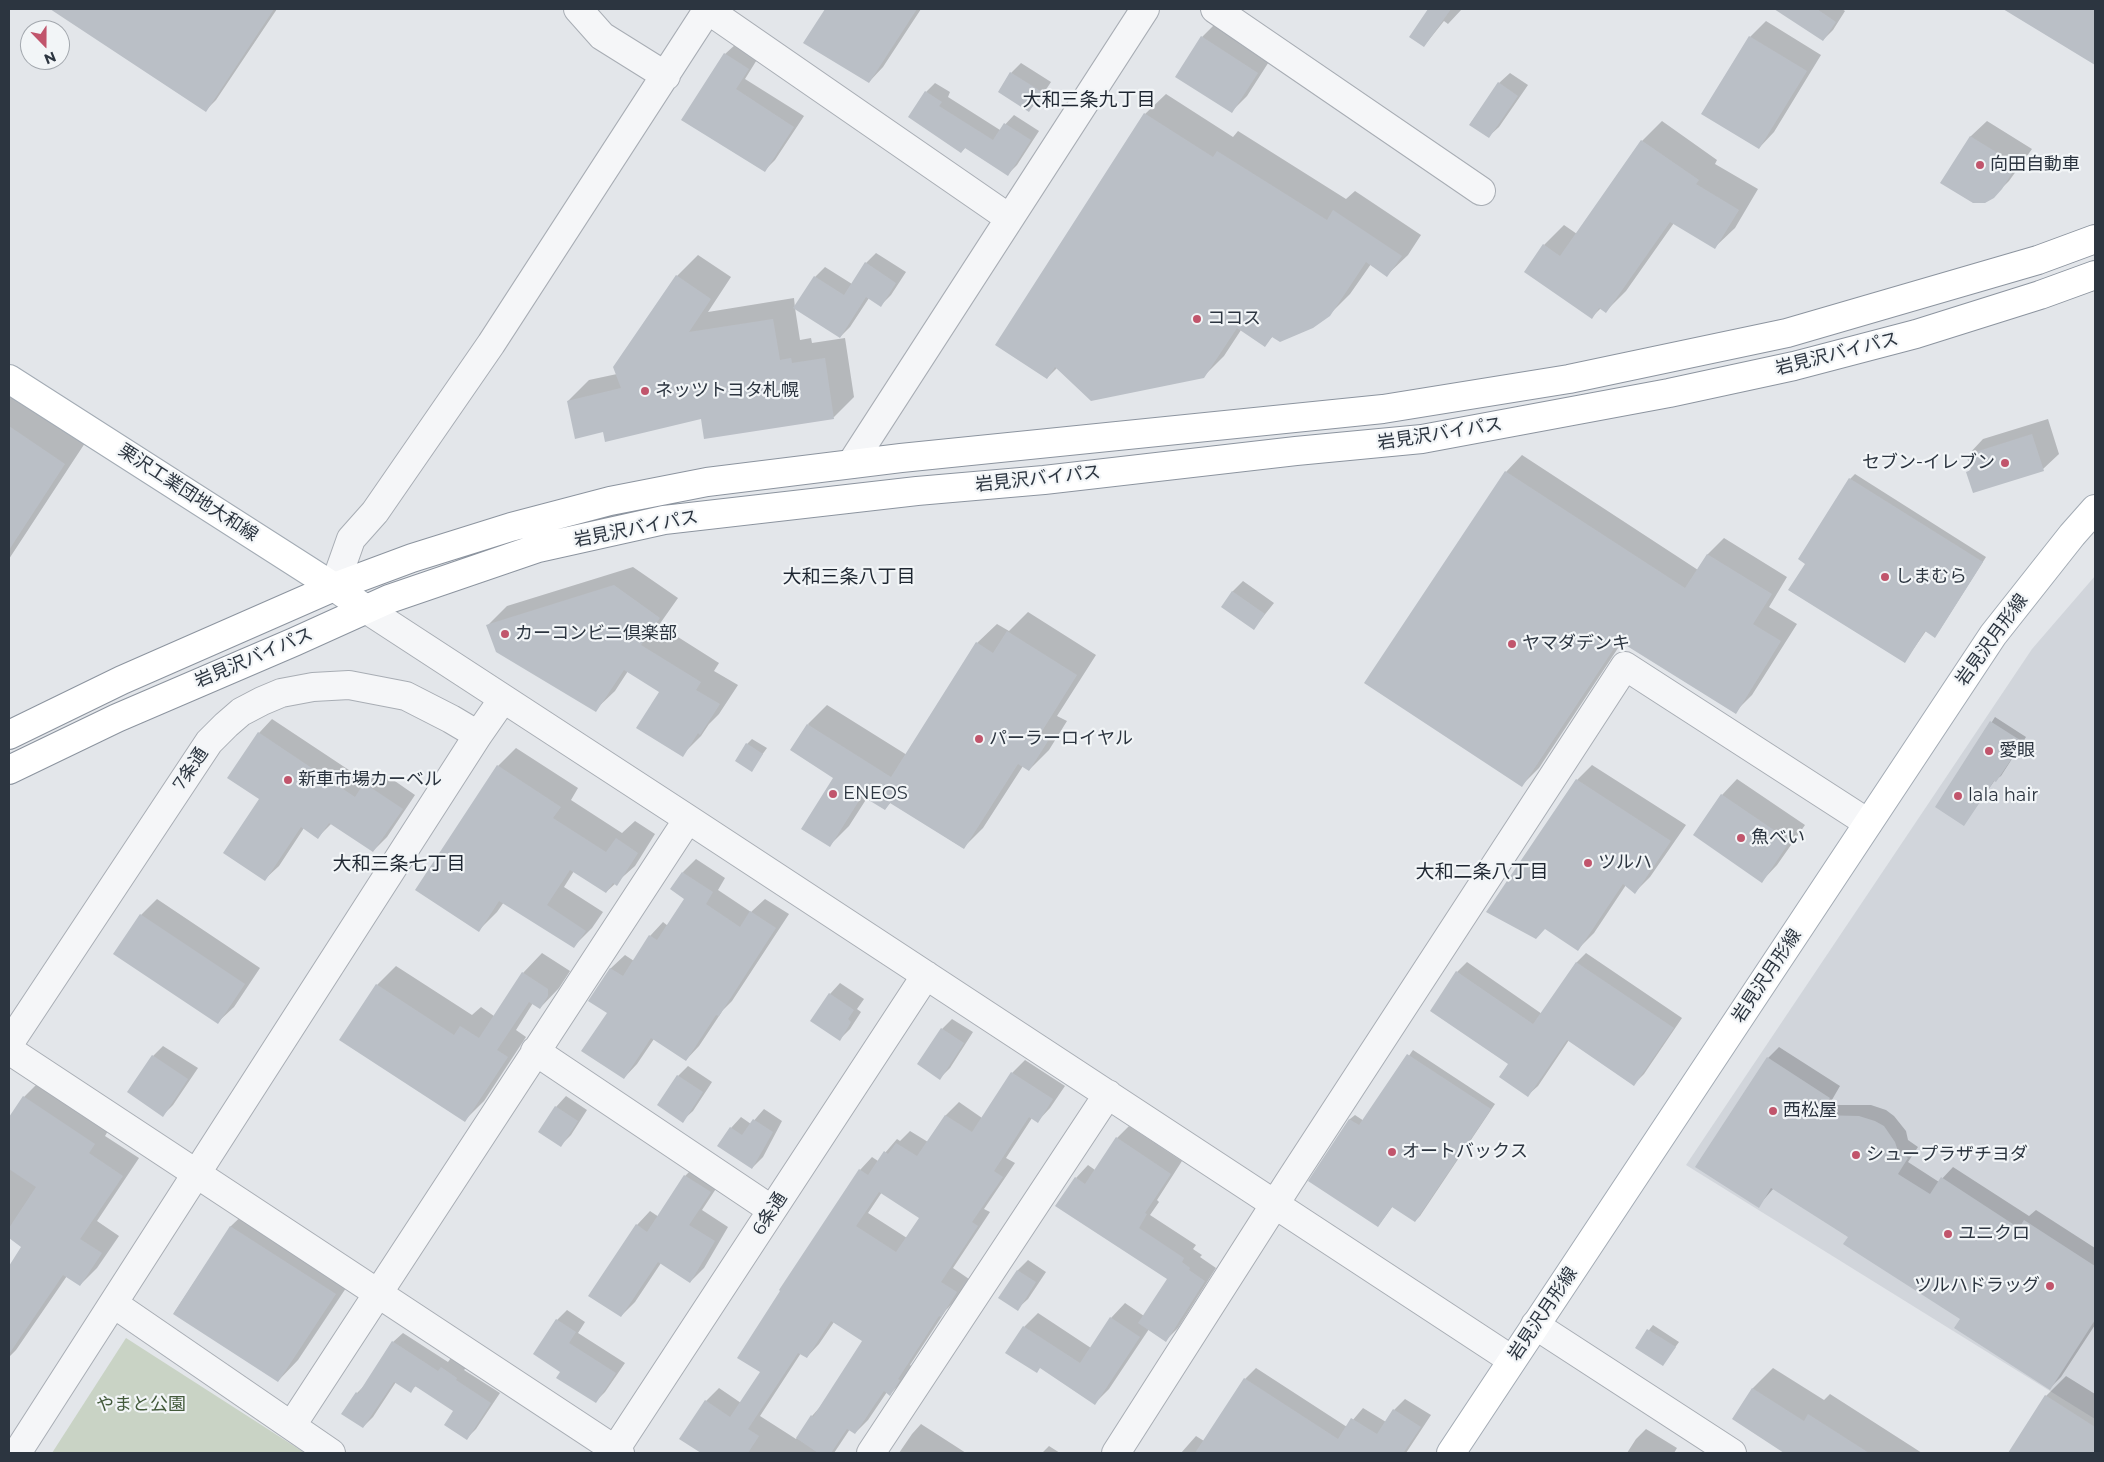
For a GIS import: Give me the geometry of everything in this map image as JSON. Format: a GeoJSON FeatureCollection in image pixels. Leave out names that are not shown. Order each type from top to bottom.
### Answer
{"type":"FeatureCollection","features":[{"type":"Feature","properties":{"kind":"main road","name":"岩見沢バイパス"},"geometry":{"type":"LineString","coordinates":[[9,735],[122,680],[334,586],[412,558],[511,527],[610,501],[706,482],[851,464],[1383,409],[1569,379],[1787,333],[2038,260],[2095,239]]}},
{"type":"Feature","properties":{"kind":"main road","name":"岩見沢バイパス"},"geometry":{"type":"LineString","coordinates":[[9,770],[117,718],[366,609],[433,583],[538,548],[664,520],[917,491],[1044,480],[1296,451],[1422,439],[1669,393],[1794,366],[1916,334],[2095,275]]}},
{"type":"Feature","properties":{"kind":"main road","name":"栗沢工業団地大和線"},"geometry":{"type":"LineString","coordinates":[[9,379],[334,586],[366,609]]}},
{"type":"Feature","properties":{"kind":"main road","name":"岩見沢月形線"},"geometry":{"type":"LineString","coordinates":[[1451,1453],[1993,635],[2072,535],[2095,509]]}},
{"type":"Feature","properties":{"kind":"street"},"geometry":{"type":"LineString","coordinates":[[578,9],[602,36],[666,76]]}},
{"type":"Feature","properties":{"kind":"street"},"geometry":{"type":"LineString","coordinates":[[334,586],[351,539],[375,512],[486,352],[708,9],[1009,218]]}},
{"type":"Feature","properties":{"kind":"street"},"geometry":{"type":"LineString","coordinates":[[851,464],[1145,9]]}},
{"type":"Feature","properties":{"kind":"street"},"geometry":{"type":"LineString","coordinates":[[1215,9],[1481,191]]}},
{"type":"Feature","properties":{"kind":"street"},"geometry":{"type":"LineString","coordinates":[[366,609],[1512,1360]]}},
{"type":"Feature","properties":{"kind":"street"},"geometry":{"type":"LineString","coordinates":[[1116,1453],[1275,1204],[1625,666],[1868,823]]}},
{"type":"Feature","properties":{"kind":"street","name":"7条通"},"geometry":{"type":"LineString","coordinates":[[9,1044],[209,742],[241,712],[262,700],[281,693],[313,687],[349,685],[406,696],[478,735]]}},
{"type":"Feature","properties":{"kind":"street"},"geometry":{"type":"LineString","coordinates":[[17,1453],[478,735],[504,699]]}},
{"type":"Feature","properties":{"kind":"street"},"geometry":{"type":"LineString","coordinates":[[292,1425],[377,1292],[688,819]]}},
{"type":"Feature","properties":{"kind":"street","name":"6条通"},"geometry":{"type":"LineString","coordinates":[[616,1452],[926,975]]}},
{"type":"Feature","properties":{"kind":"street"},"geometry":{"type":"LineString","coordinates":[[9,1050],[616,1452]]}},
{"type":"Feature","properties":{"kind":"street"},"geometry":{"type":"LineString","coordinates":[[535,1051],[772,1210]]}},
{"type":"Feature","properties":{"kind":"street"},"geometry":{"type":"LineString","coordinates":[[871,1453],[1108,1094]]}},
{"type":"Feature","properties":{"kind":"street"},"geometry":{"type":"LineString","coordinates":[[114,1304],[331,1453]]}},
{"type":"Feature","properties":{"kind":"street"},"geometry":{"type":"LineString","coordinates":[[1535,1325],[1732,1453]]}},
{"type":"Feature","properties":{"kind":"shaded area"},"geometry":{"type":"Polygon","coordinates":[[[2095,576],[2095,1419],[1686,1165],[2032,649],[2095,576]]]}},
{"type":"Feature","properties":{"kind":"green space","name":"やまと公園"},"geometry":{"type":"Polygon","coordinates":[[[126,1338],[305,1453],[52,1453],[126,1338]]]}},
{"type":"Feature","properties":{"kind":"building"},"geometry":{"type":"Polygon","coordinates":[[[50,9],[274,9],[206,112],[70,22],[70,20],[67,20],[50,9]]]}},
{"type":"Feature","properties":{"kind":"building"},"geometry":{"type":"Polygon","coordinates":[[[825,9],[917,9],[869,83],[803,43],[825,9]]]}},
{"type":"Feature","properties":{"kind":"building"},"geometry":{"type":"Polygon","coordinates":[[[1428,9],[1451,9],[1424,47],[1409,37],[1428,9]]]}},
{"type":"Feature","properties":{"kind":"building"},"geometry":{"type":"Polygon","coordinates":[[[1774,9],[1817,9],[1836,22],[1823,41],[1774,9]]]}},
{"type":"Feature","properties":{"kind":"building"},"geometry":{"type":"Polygon","coordinates":[[[2003,9],[2095,9],[2095,65],[2003,9]]]}},
{"type":"Feature","properties":{"kind":"building"},"geometry":{"type":"Polygon","coordinates":[[[1201,36],[1258,73],[1232,113],[1175,77],[1201,36]]]}},
{"type":"Feature","properties":{"kind":"building"},"geometry":{"type":"Polygon","coordinates":[[[1749,36],[1807,71],[1759,149],[1701,114],[1749,36]]]}},
{"type":"Feature","properties":{"kind":"building"},"geometry":{"type":"Polygon","coordinates":[[[724,53],[749,69],[736,89],[794,127],[765,172],[681,120],[724,53]]]}},
{"type":"Feature","properties":{"kind":"building"},"geometry":{"type":"Polygon","coordinates":[[[1010,72],[1042,92],[1029,112],[998,92],[1010,72]]]}},
{"type":"Feature","properties":{"kind":"building"},"geometry":{"type":"Polygon","coordinates":[[[1498,82],[1518,96],[1489,138],[1469,125],[1498,82]]]}},
{"type":"Feature","properties":{"kind":"building"},"geometry":{"type":"Polygon","coordinates":[[[925,91],[942,102],[939,106],[993,140],[1004,123],[1031,140],[1008,176],[965,148],[961,153],[908,117],[925,91]]]}},
{"type":"Feature","properties":{"kind":"building"},"geometry":{"type":"Polygon","coordinates":[[[1144,113],[1213,157],[1217,151],[1327,220],[1333,210],[1402,256],[1387,277],[1366,262],[1330,316],[1313,328],[1280,342],[1272,337],[1265,347],[1237,328],[1204,378],[1091,401],[1055,367],[1047,379],[995,345],[1144,113]]]}},
{"type":"Feature","properties":{"kind":"building"},"geometry":{"type":"Polygon","coordinates":[[[1970,136],[2017,165],[2002,189],[1994,198],[1985,203],[1973,203],[1940,183],[1970,136]]]}},
{"type":"Feature","properties":{"kind":"building"},"geometry":{"type":"Polygon","coordinates":[[[1641,140],[1699,180],[1696,184],[1739,210],[1715,249],[1670,222],[1606,313],[1599,308],[1592,319],[1524,272],[1543,244],[1560,256],[1641,140]]]}},
{"type":"Feature","properties":{"kind":"building"},"geometry":{"type":"Polygon","coordinates":[[[865,262],[896,283],[881,307],[866,297],[840,338],[793,308],[814,276],[844,295],[865,262]]]}},
{"type":"Feature","properties":{"kind":"building"},"geometry":{"type":"Polygon","coordinates":[[[676,275],[711,299],[689,332],[773,319],[780,360],[791,358],[792,363],[825,358],[834,419],[704,439],[701,419],[605,442],[603,432],[575,439],[567,401],[621,388],[613,367],[676,275]]]}},
{"type":"Feature","properties":{"kind":"building"},"geometry":{"type":"Polygon","coordinates":[[[9,426],[65,464],[9,550],[9,426]]]}},
{"type":"Feature","properties":{"kind":"building","name":"セブン-イレブン"},"geometry":{"type":"Polygon","coordinates":[[[2032,434],[2044,471],[1973,493],[1966,472],[1971,470],[1966,455],[2032,434]]]}},
{"type":"Feature","properties":{"kind":"building"},"geometry":{"type":"Polygon","coordinates":[[[1505,471],[1685,588],[1707,554],[1772,594],[1753,624],[1781,641],[1736,714],[1619,641],[1522,787],[1364,683],[1505,471]]]}},
{"type":"Feature","properties":{"kind":"building","name":"しまむら"},"geometry":{"type":"Polygon","coordinates":[[[1849,478],[1983,562],[1935,638],[1925,631],[1905,663],[1788,590],[1805,564],[1798,559],[1849,478]]]}},
{"type":"Feature","properties":{"kind":"building"},"geometry":{"type":"Polygon","coordinates":[[[614,585],[660,618],[641,645],[701,682],[696,690],[720,704],[683,757],[636,728],[659,692],[624,670],[596,712],[496,652],[486,625],[614,585]]]}},
{"type":"Feature","properties":{"kind":"building"},"geometry":{"type":"Polygon","coordinates":[[[1232,591],[1265,614],[1254,630],[1221,607],[1232,591]]]}},
{"type":"Feature","properties":{"kind":"building","name":"パーラーロイヤル"},"geometry":{"type":"Polygon","coordinates":[[[1007,631],[1077,675],[1039,736],[1048,741],[1029,771],[1018,764],[964,849],[890,803],[885,810],[862,796],[830,847],[801,829],[833,778],[790,750],[807,724],[891,777],[976,642],[993,653],[1007,631]]]}},
{"type":"Feature","properties":{"kind":"building"},"geometry":{"type":"Polygon","coordinates":[[[1990,721],[2023,742],[1964,826],[1935,807],[1990,721]]]}},
{"type":"Feature","properties":{"kind":"building"},"geometry":{"type":"Polygon","coordinates":[[[258,732],[355,797],[364,783],[403,809],[373,852],[329,823],[318,839],[301,827],[265,881],[223,853],[259,799],[227,778],[258,732]]]}},
{"type":"Feature","properties":{"kind":"building"},"geometry":{"type":"Polygon","coordinates":[[[746,743],[763,754],[752,772],[735,761],[746,743]]]}},
{"type":"Feature","properties":{"kind":"building"},"geometry":{"type":"Polygon","coordinates":[[[497,765],[561,807],[553,818],[606,852],[616,838],[638,853],[617,886],[613,883],[606,893],[570,870],[547,905],[586,931],[574,948],[499,901],[479,932],[415,890],[497,765]]]}},
{"type":"Feature","properties":{"kind":"building","name":"ツルハ"},"geometry":{"type":"Polygon","coordinates":[[[1576,779],[1671,841],[1635,894],[1623,884],[1578,951],[1545,929],[1536,939],[1486,912],[1576,779]]]}},
{"type":"Feature","properties":{"kind":"building","name":"魚べい"},"geometry":{"type":"Polygon","coordinates":[[[1721,794],[1790,841],[1762,883],[1693,835],[1721,794]]]}},
{"type":"Feature","properties":{"kind":"building"},"geometry":{"type":"Polygon","coordinates":[[[682,872],[713,892],[706,904],[740,927],[750,911],[776,928],[719,1016],[716,1015],[686,1061],[651,1038],[624,1079],[581,1051],[607,1013],[588,1001],[610,968],[623,976],[649,935],[657,940],[684,899],[670,889],[682,872]]]}},
{"type":"Feature","properties":{"kind":"building"},"geometry":{"type":"Polygon","coordinates":[[[140,914],[245,984],[218,1024],[113,954],[140,914]]]}},
{"type":"Feature","properties":{"kind":"building"},"geometry":{"type":"Polygon","coordinates":[[[1576,962],[1674,1028],[1634,1086],[1567,1040],[1528,1097],[1499,1077],[1508,1064],[1430,1011],[1456,971],[1533,1024],[1576,962]]]}},
{"type":"Feature","properties":{"kind":"building"},"geometry":{"type":"Polygon","coordinates":[[[522,972],[548,989],[548,996],[540,1009],[529,1002],[497,1050],[508,1057],[465,1122],[339,1040],[376,984],[454,1035],[460,1026],[479,1038],[522,972]]]}},
{"type":"Feature","properties":{"kind":"building"},"geometry":{"type":"Polygon","coordinates":[[[829,993],[854,1010],[848,1019],[851,1022],[840,1041],[810,1021],[829,993]]]}},
{"type":"Feature","properties":{"kind":"building"},"geometry":{"type":"Polygon","coordinates":[[[941,1028],[964,1043],[940,1080],[917,1064],[941,1028]]]}},
{"type":"Feature","properties":{"kind":"building","name":"オートバックス"},"geometry":{"type":"Polygon","coordinates":[[[1407,1054],[1491,1109],[1415,1222],[1392,1207],[1378,1227],[1308,1181],[1349,1119],[1359,1125],[1407,1054]]]}},
{"type":"Feature","properties":{"kind":"building"},"geometry":{"type":"Polygon","coordinates":[[[152,1055],[188,1079],[163,1117],[127,1092],[152,1055]]]}},
{"type":"Feature","properties":{"kind":"building"},"geometry":{"type":"Polygon","coordinates":[[[1767,1057],[1830,1098],[1819,1115],[1859,1116],[1884,1126],[1895,1142],[1898,1151],[1908,1158],[1898,1174],[1930,1194],[1941,1177],[2019,1228],[2024,1220],[2095,1266],[2095,1320],[2050,1390],[1954,1328],[1960,1319],[1843,1244],[1848,1237],[1771,1188],[1759,1208],[1695,1167],[1767,1057]]]}},
{"type":"Feature","properties":{"kind":"building"},"geometry":{"type":"Polygon","coordinates":[[[1011,1072],[1053,1099],[1038,1123],[1029,1117],[994,1171],[1003,1177],[972,1222],[978,1226],[941,1282],[957,1292],[898,1379],[900,1380],[890,1396],[884,1391],[855,1434],[847,1429],[831,1453],[818,1453],[796,1438],[811,1415],[813,1417],[862,1341],[831,1321],[807,1358],[798,1353],[748,1429],[759,1436],[748,1453],[701,1453],[679,1439],[705,1400],[730,1417],[760,1372],[737,1358],[779,1290],[859,1169],[868,1175],[884,1151],[888,1154],[896,1143],[917,1156],[945,1115],[972,1132],[1011,1072]],[[879,1192],[856,1226],[896,1252],[919,1218],[879,1192]]]}},
{"type":"Feature","properties":{"kind":"building"},"geometry":{"type":"Polygon","coordinates":[[[677,1075],[703,1092],[683,1123],[657,1105],[677,1075]]]}},
{"type":"Feature","properties":{"kind":"building"},"geometry":{"type":"Polygon","coordinates":[[[23,1096],[95,1144],[89,1153],[123,1176],[80,1239],[102,1253],[80,1286],[63,1275],[9,1354],[9,1266],[21,1247],[9,1238],[9,1228],[36,1187],[9,1169],[9,1117],[23,1096]]]}},
{"type":"Feature","properties":{"kind":"building"},"geometry":{"type":"Polygon","coordinates":[[[555,1106],[578,1121],[561,1147],[538,1132],[555,1106]]]}},
{"type":"Feature","properties":{"kind":"building"},"geometry":{"type":"Polygon","coordinates":[[[753,1119],[773,1132],[752,1169],[717,1146],[730,1127],[742,1135],[753,1119]]]}},
{"type":"Feature","properties":{"kind":"building"},"geometry":{"type":"Polygon","coordinates":[[[1116,1137],[1171,1174],[1145,1213],[1147,1214],[1139,1228],[1184,1258],[1182,1262],[1190,1268],[1189,1270],[1205,1281],[1166,1342],[1138,1323],[1167,1279],[1055,1206],[1075,1177],[1085,1184],[1116,1137]]]}},
{"type":"Feature","properties":{"kind":"building"},"geometry":{"type":"Polygon","coordinates":[[[684,1175],[711,1192],[689,1225],[715,1241],[690,1283],[658,1262],[621,1317],[588,1296],[636,1224],[647,1232],[684,1175]]]}},
{"type":"Feature","properties":{"kind":"building"},"geometry":{"type":"Polygon","coordinates":[[[230,1226],[336,1294],[278,1382],[173,1314],[230,1226]]]}},
{"type":"Feature","properties":{"kind":"building"},"geometry":{"type":"Polygon","coordinates":[[[1017,1270],[1036,1282],[1018,1311],[998,1298],[1017,1270]]]}},
{"type":"Feature","properties":{"kind":"building"},"geometry":{"type":"Polygon","coordinates":[[[1110,1317],[1140,1337],[1095,1405],[1040,1368],[1037,1373],[1005,1353],[1023,1326],[1080,1363],[1110,1317]]]}},
{"type":"Feature","properties":{"kind":"building"},"geometry":{"type":"Polygon","coordinates":[[[556,1319],[576,1332],[569,1343],[616,1373],[596,1403],[556,1378],[560,1372],[533,1354],[556,1319]]]}},
{"type":"Feature","properties":{"kind":"building"},"geometry":{"type":"Polygon","coordinates":[[[1647,1329],[1676,1347],[1663,1366],[1635,1348],[1647,1329]]]}},
{"type":"Feature","properties":{"kind":"building"},"geometry":{"type":"Polygon","coordinates":[[[392,1341],[438,1371],[441,1367],[457,1378],[456,1380],[491,1403],[467,1440],[444,1425],[453,1411],[415,1386],[411,1393],[394,1382],[363,1428],[341,1414],[356,1392],[358,1394],[392,1341]]]}},
{"type":"Feature","properties":{"kind":"building"},"geometry":{"type":"Polygon","coordinates":[[[1244,1378],[1338,1439],[1351,1418],[1377,1434],[1393,1409],[1421,1427],[1404,1452],[1406,1453],[1195,1453],[1244,1378]]]}},
{"type":"Feature","properties":{"kind":"building"},"geometry":{"type":"Polygon","coordinates":[[[1752,1388],[1804,1421],[1808,1414],[1869,1453],[1784,1453],[1732,1419],[1752,1388]]]}},
{"type":"Feature","properties":{"kind":"building"},"geometry":{"type":"Polygon","coordinates":[[[2045,1395],[2095,1427],[2095,1453],[2008,1453],[2045,1395]]]}},
{"type":"Feature","properties":{"kind":"place","name":"向田自動車"},"geometry":{"type":"Point","coordinates":[1980,165]}},
{"type":"Feature","properties":{"kind":"place","name":"ココス"},"geometry":{"type":"Point","coordinates":[1197,319]}},
{"type":"Feature","properties":{"kind":"place","name":"ネッツトヨタ札幌"},"geometry":{"type":"Point","coordinates":[645,391]}},
{"type":"Feature","properties":{"kind":"place","name":"セブン-イレブン"},"geometry":{"type":"Point","coordinates":[2005,463]}},
{"type":"Feature","properties":{"kind":"place","name":"しまむら"},"geometry":{"type":"Point","coordinates":[1885,577]}},
{"type":"Feature","properties":{"kind":"place","name":"カーコンビニ倶楽部"},"geometry":{"type":"Point","coordinates":[505,634]}},
{"type":"Feature","properties":{"kind":"place","name":"ヤマダデンキ"},"geometry":{"type":"Point","coordinates":[1512,644]}},
{"type":"Feature","properties":{"kind":"place","name":"パーラーロイヤル"},"geometry":{"type":"Point","coordinates":[979,739]}},
{"type":"Feature","properties":{"kind":"place","name":"愛眼"},"geometry":{"type":"Point","coordinates":[1989,751]}},
{"type":"Feature","properties":{"kind":"place","name":"新車市場カーベル"},"geometry":{"type":"Point","coordinates":[288,780]}},
{"type":"Feature","properties":{"kind":"place","name":"ENEOS"},"geometry":{"type":"Point","coordinates":[833,794]}},
{"type":"Feature","properties":{"kind":"place","name":"lala hair"},"geometry":{"type":"Point","coordinates":[1958,796]}},
{"type":"Feature","properties":{"kind":"place","name":"魚べい"},"geometry":{"type":"Point","coordinates":[1741,838]}},
{"type":"Feature","properties":{"kind":"place","name":"ツルハ"},"geometry":{"type":"Point","coordinates":[1588,863]}},
{"type":"Feature","properties":{"kind":"place","name":"西松屋"},"geometry":{"type":"Point","coordinates":[1773,1111]}},
{"type":"Feature","properties":{"kind":"place","name":"オートバックス"},"geometry":{"type":"Point","coordinates":[1392,1152]}},
{"type":"Feature","properties":{"kind":"place","name":"シュープラザチヨダ"},"geometry":{"type":"Point","coordinates":[1856,1155]}},
{"type":"Feature","properties":{"kind":"place","name":"ユニクロ"},"geometry":{"type":"Point","coordinates":[1948,1234]}},
{"type":"Feature","properties":{"kind":"place","name":"ツルハドラッグ"},"geometry":{"type":"Point","coordinates":[2050,1286]}},
{"type":"Feature","properties":{"kind":"district","name":"大和三条九丁目"},"geometry":{"type":"Point","coordinates":[1089,100]}},
{"type":"Feature","properties":{"kind":"district","name":"大和三条八丁目"},"geometry":{"type":"Point","coordinates":[849,577]}},
{"type":"Feature","properties":{"kind":"district","name":"大和三条七丁目"},"geometry":{"type":"Point","coordinates":[399,864]}},
{"type":"Feature","properties":{"kind":"district","name":"大和二条八丁目"},"geometry":{"type":"Point","coordinates":[1482,872]}}]}
